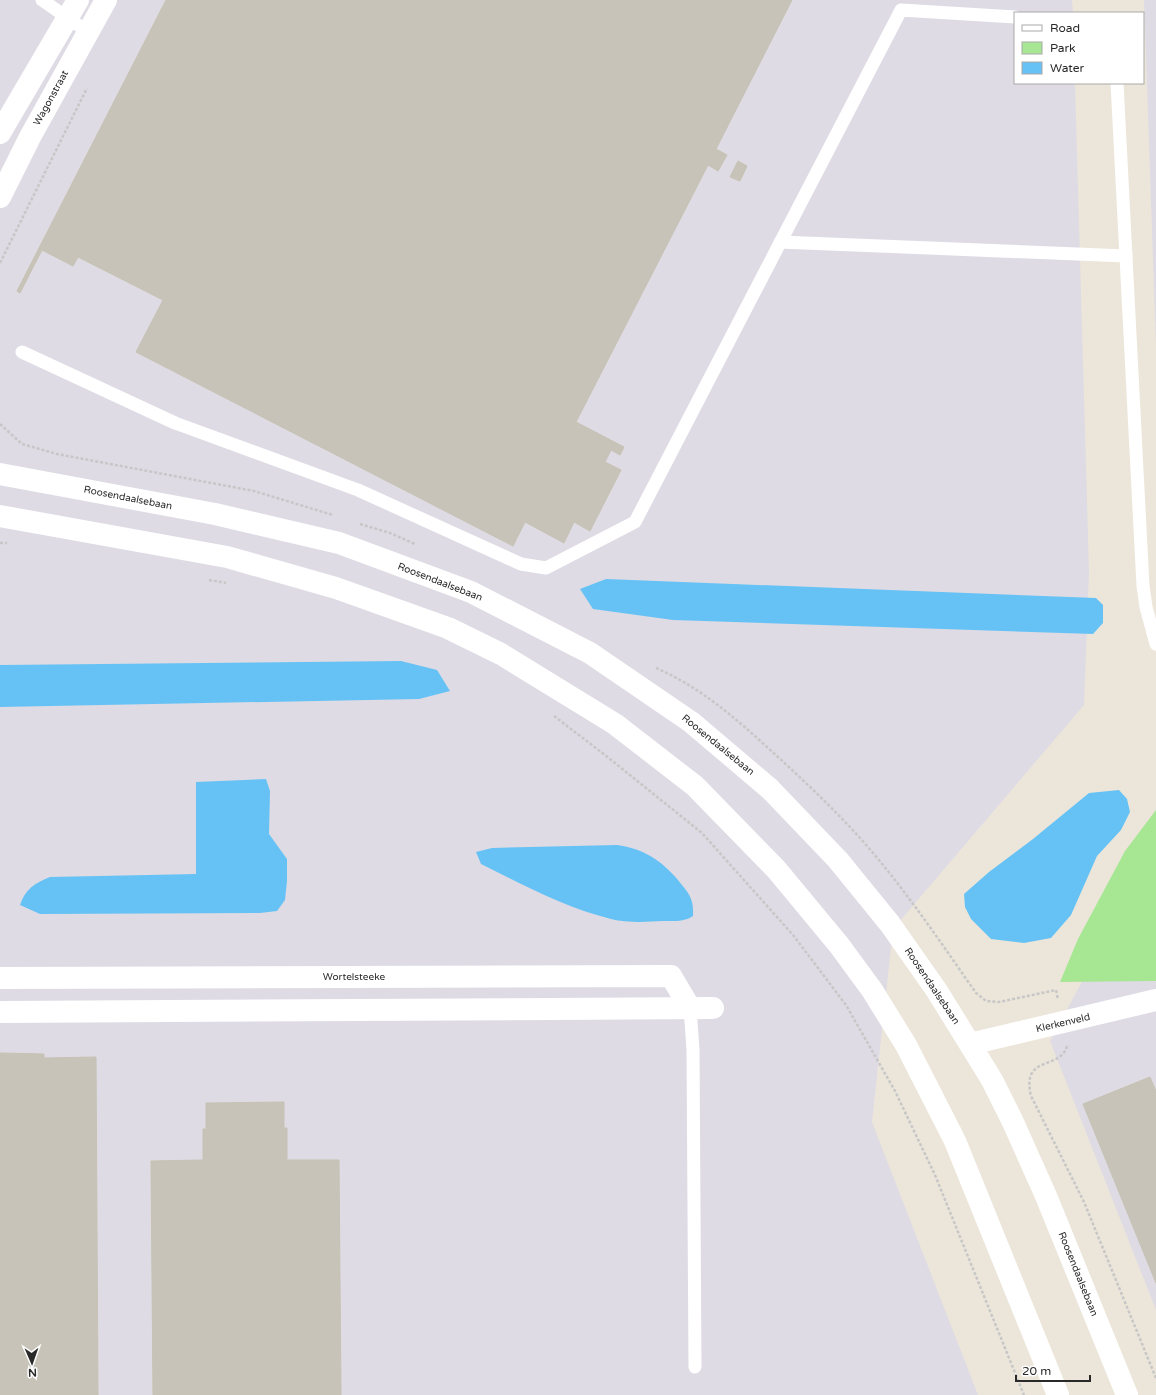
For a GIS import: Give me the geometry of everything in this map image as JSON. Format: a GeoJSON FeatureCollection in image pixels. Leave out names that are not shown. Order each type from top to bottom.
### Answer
{"type":"FeatureCollection","features":[{"type":"Feature","properties":{"kind":"street","name":"Wagonstraat"},"geometry":{"type":"LineString","coordinates":[[0,197],[30,137],[106,0]]}},
{"type":"Feature","properties":{"kind":"street"},"geometry":{"type":"LineString","coordinates":[[0,133],[72,9]]}},
{"type":"Feature","properties":{"kind":"street","name":"Roosendaalsebaan"},"geometry":{"type":"LineString","coordinates":[[0,474],[215,514],[339,543],[471,592],[590,653],[691,722],[770,789],[838,860],[890,924],[937,990],[992,1080],[1029,1157],[1126,1395]]}},
{"type":"Feature","properties":{"kind":"street"},"geometry":{"type":"LineString","coordinates":[[0,516],[228,557],[336,588],[448,628],[501,654],[615,724],[696,786],[776,869],[839,945],[872,990],[906,1045],[955,1141],[1058,1395]]}},
{"type":"Feature","properties":{"kind":"street","name":"Wortelsteeke"},"geometry":{"type":"LineString","coordinates":[[0,978],[671,976],[690,1008]]}},
{"type":"Feature","properties":{"kind":"street","name":"Klerkenveld"},"geometry":{"type":"LineString","coordinates":[[970,1044],[1156,1000]]}},
{"type":"Feature","properties":{"kind":"street"},"geometry":{"type":"LineString","coordinates":[[0,1012],[713,1008]]}},
{"type":"Feature","properties":{"kind":"lane"},"geometry":{"type":"LineString","coordinates":[[42,0],[72,9],[88,32]]}},
{"type":"Feature","properties":{"kind":"lane"},"geometry":{"type":"LineString","coordinates":[[22,352],[174,423],[358,490],[521,564],[546,568],[635,522],[903,5],[1014,17]]}},
{"type":"Feature","properties":{"kind":"lane"},"geometry":{"type":"LineString","coordinates":[[1117,84],[1143,586],[1146,607],[1156,644]]}},
{"type":"Feature","properties":{"kind":"lane"},"geometry":{"type":"LineString","coordinates":[[780,242],[1126,256]]}},
{"type":"Feature","properties":{"kind":"lane"},"geometry":{"type":"LineString","coordinates":[[690,1008],[693,1049],[695,1367]]}},
{"type":"Feature","properties":{"kind":"path"},"geometry":{"type":"LineString","coordinates":[[0,263],[87,87]]}},
{"type":"Feature","properties":{"kind":"path"},"geometry":{"type":"LineString","coordinates":[[0,543],[12,543]]}},
{"type":"Feature","properties":{"kind":"path"},"geometry":{"type":"LineString","coordinates":[[204,579],[227,584]]}},
{"type":"Feature","properties":{"kind":"path"},"geometry":{"type":"LineString","coordinates":[[550,713],[702,833],[793,935],[846,1005],[895,1091],[935,1175],[1024,1395]]}},
{"type":"Feature","properties":{"kind":"path"},"geometry":{"type":"LineString","coordinates":[[1056,990],[1067,1040],[1066,1050],[1056,1058],[1037,1066],[1031,1073],[1029,1082],[1031,1096],[1084,1202],[1156,1378]]}},
{"type":"Feature","properties":{"kind":"shaded area"},"geometry":{"type":"Polygon","coordinates":[[[0,0],[1072,0],[1073,12],[1014,12],[1014,84],[1075,84],[1089,572],[1084,705],[893,929],[872,1122],[978,1395],[0,1395],[0,0]]]}},
{"type":"Feature","properties":{"kind":"shaded area"},"geometry":{"type":"Polygon","coordinates":[[[1144,0],[1156,0],[1156,345],[1144,0]]]}},
{"type":"Feature","properties":{"kind":"shaded area"},"geometry":{"type":"Polygon","coordinates":[[[1156,844],[1156,1310],[1050,1041],[1156,844]]]}},
{"type":"Feature","properties":{"kind":"green space"},"geometry":{"type":"Polygon","coordinates":[[[1156,810],[1156,981],[1060,982],[1078,939],[1125,851],[1156,810]]]}},
{"type":"Feature","properties":{"kind":"water"},"geometry":{"type":"Polygon","coordinates":[[[606,579],[1096,598],[1103,605],[1103,623],[1093,634],[673,620],[593,609],[580,589],[606,579]]]}},
{"type":"Feature","properties":{"kind":"water"},"geometry":{"type":"Polygon","coordinates":[[[401,661],[437,670],[450,691],[419,699],[0,707],[0,665],[401,661]]]}},
{"type":"Feature","properties":{"kind":"water"},"geometry":{"type":"Polygon","coordinates":[[[266,779],[270,791],[269,834],[287,859],[285,900],[277,911],[260,913],[40,914],[20,905],[22,899],[31,887],[50,877],[196,874],[196,782],[266,779]]]}},
{"type":"Feature","properties":{"kind":"water"},"geometry":{"type":"Polygon","coordinates":[[[1119,790],[1127,799],[1130,812],[1121,830],[1097,856],[1071,915],[1051,938],[1024,943],[991,939],[971,919],[965,907],[964,894],[989,872],[1033,839],[1089,793],[1119,790]]]}},
{"type":"Feature","properties":{"kind":"water"},"geometry":{"type":"Polygon","coordinates":[[[617,845],[636,849],[651,856],[672,873],[692,900],[693,916],[678,921],[637,922],[611,919],[594,914],[545,895],[481,864],[476,852],[492,848],[617,845]]]}},
{"type":"Feature","properties":{"kind":"building"},"geometry":{"type":"Polygon","coordinates":[[[166,0],[792,0],[716,149],[727,155],[718,171],[708,165],[576,422],[624,447],[620,455],[611,450],[605,462],[621,470],[590,531],[574,522],[564,543],[525,522],[513,546],[136,352],[163,300],[78,257],[73,266],[42,250],[20,293],[17,291],[166,0]]]}},
{"type":"Feature","properties":{"kind":"building"},"geometry":{"type":"Polygon","coordinates":[[[738,161],[747,166],[740,181],[730,177],[738,161]]]}},
{"type":"Feature","properties":{"kind":"building"},"geometry":{"type":"Polygon","coordinates":[[[0,1053],[44,1054],[44,1058],[96,1057],[98,1395],[0,1395],[0,1053]]]}},
{"type":"Feature","properties":{"kind":"building"},"geometry":{"type":"Polygon","coordinates":[[[1150,1077],[1156,1091],[1156,1283],[1083,1104],[1150,1077]]]}},
{"type":"Feature","properties":{"kind":"building"},"geometry":{"type":"Polygon","coordinates":[[[284,1102],[284,1128],[287,1128],[287,1160],[339,1160],[341,1395],[153,1395],[151,1161],[203,1160],[203,1129],[206,1129],[206,1103],[284,1102]]]}}]}
